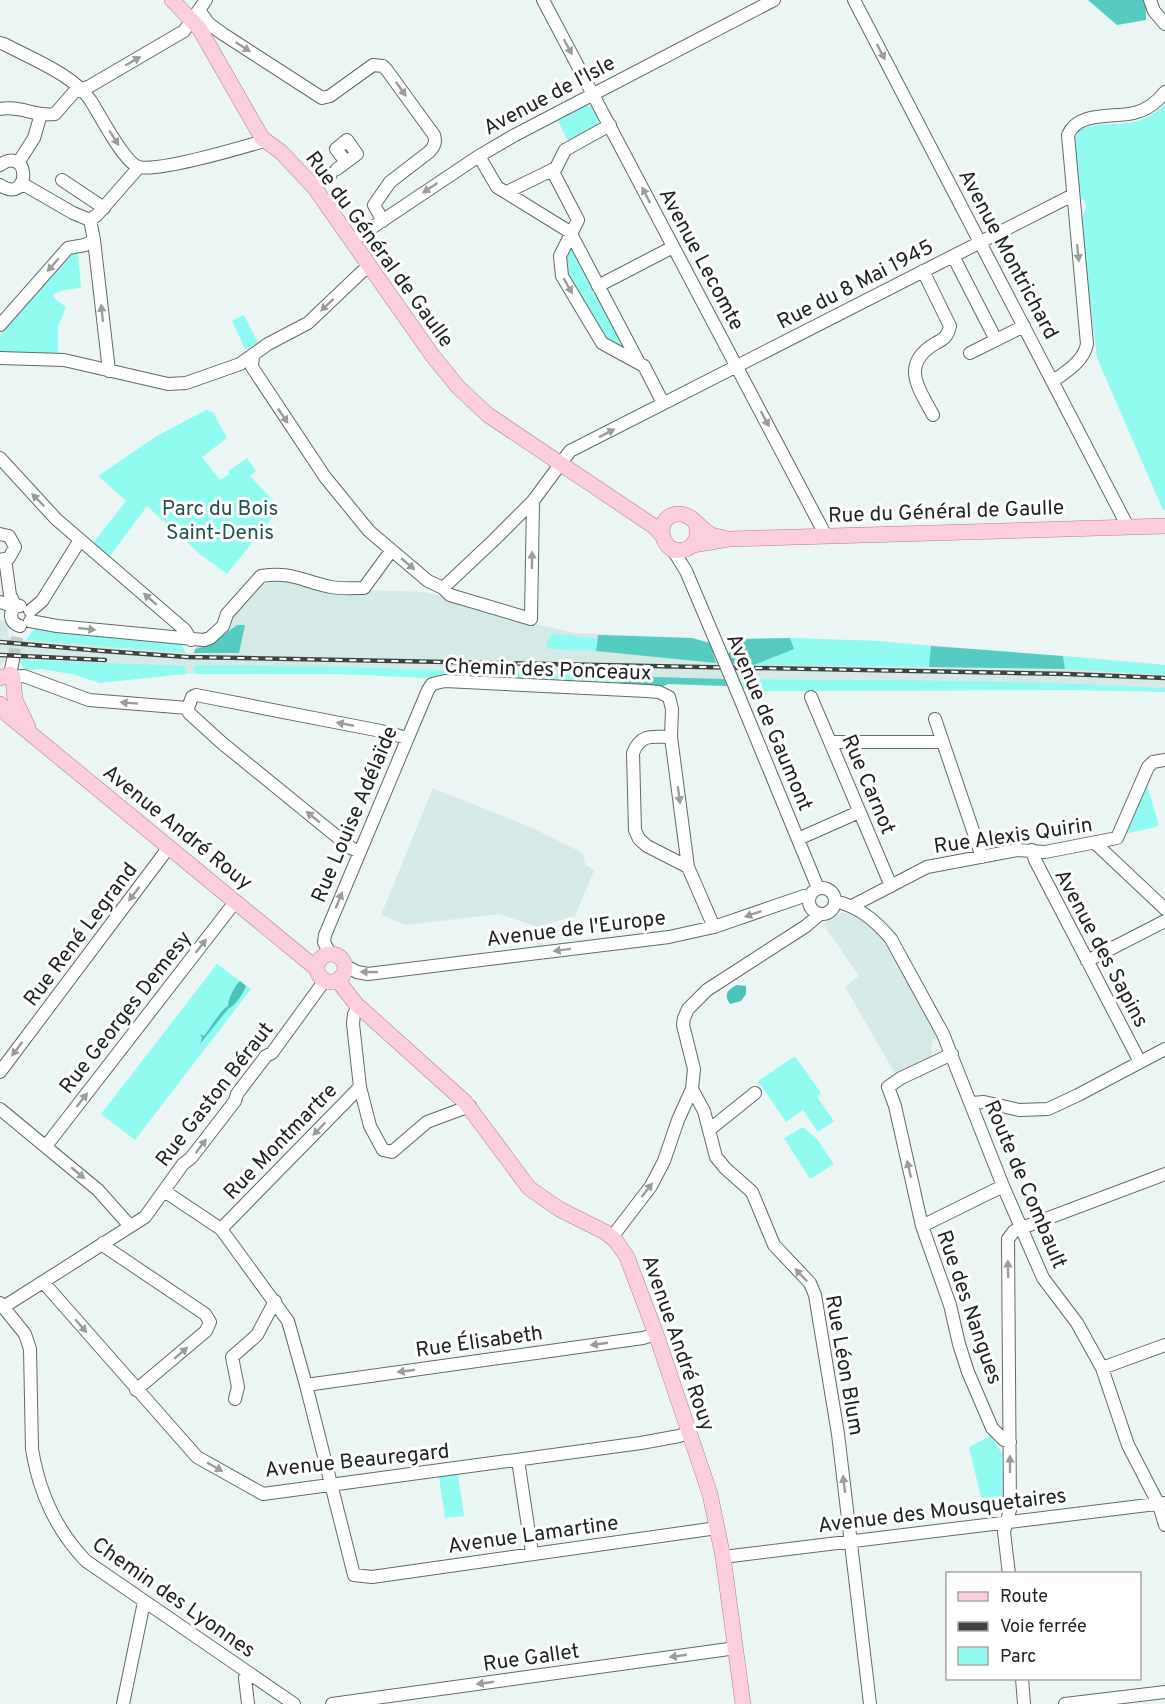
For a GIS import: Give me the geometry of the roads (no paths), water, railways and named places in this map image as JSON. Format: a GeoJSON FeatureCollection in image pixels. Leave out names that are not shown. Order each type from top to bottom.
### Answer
{"type":"FeatureCollection","features":[{"type":"Feature","properties":{"kind":"main road"},"geometry":{"type":"LineString","coordinates":[[172,0],[199,10],[199,28],[264,141]]}},
{"type":"Feature","properties":{"kind":"main road","name":"Rue du Général de Gaulle"},"geometry":{"type":"LineString","coordinates":[[264,141],[281,152],[314,187],[432,355],[468,398],[488,415],[655,527],[661,534]]}},
{"type":"Feature","properties":{"kind":"main road","name":"Rue du Général de Gaulle"},"geometry":{"type":"LineString","coordinates":[[630,512],[650,517],[670,517]]}},
{"type":"Feature","properties":{"kind":"main road"},"geometry":{"type":"LineString","coordinates":[[675,514],[687,516],[696,524],[698,535],[691,547],[678,551],[664,543],[661,534],[663,524],[675,514]]}},
{"type":"Feature","properties":{"kind":"main road","name":"Rue du Général de Gaulle"},"geometry":{"type":"LineString","coordinates":[[696,524],[712,535],[729,539]]}},
{"type":"Feature","properties":{"kind":"main road","name":"Rue du Général de Gaulle"},"geometry":{"type":"LineString","coordinates":[[691,547],[729,539],[1165,526]]}},
{"type":"Feature","properties":{"kind":"main road"},"geometry":{"type":"LineString","coordinates":[[6,704],[9,672]]}},
{"type":"Feature","properties":{"kind":"main road","name":"Avenue André Rouy"},"geometry":{"type":"LineString","coordinates":[[6,704],[33,735],[296,952],[330,969],[341,998],[357,1005],[470,1106],[529,1188],[559,1209],[599,1228],[612,1237],[629,1261],[710,1494],[723,1557],[744,1704]]}},
{"type":"Feature","properties":{"kind":"street","name":"Avenue Lecomte"},"geometry":{"type":"LineString","coordinates":[[543,0],[826,536]]}},
{"type":"Feature","properties":{"kind":"street","name":"Avenue de l'Isle"},"geometry":{"type":"LineString","coordinates":[[352,242],[479,156],[774,0]]}},
{"type":"Feature","properties":{"kind":"street","name":"Avenue Montrichard"},"geometry":{"type":"LineString","coordinates":[[854,0],[1128,527]]}},
{"type":"Feature","properties":{"kind":"street"},"geometry":{"type":"LineString","coordinates":[[1150,0],[1154,11],[1165,24]]}},
{"type":"Feature","properties":{"kind":"street"},"geometry":{"type":"LineString","coordinates":[[0,109],[23,109],[43,114],[55,114],[74,92],[184,31],[199,10],[209,24],[322,98],[330,96],[373,66],[382,66],[386,69],[436,141],[429,152],[390,182],[374,205],[383,220]]}},
{"type":"Feature","properties":{"kind":"street"},"geometry":{"type":"LineString","coordinates":[[208,45],[223,34]]}},
{"type":"Feature","properties":{"kind":"street"},"geometry":{"type":"LineString","coordinates":[[0,43],[63,76],[82,89],[120,148],[134,165],[140,167],[165,166],[264,141]]}},
{"type":"Feature","properties":{"kind":"street"},"geometry":{"type":"LineString","coordinates":[[1053,381],[1074,365],[1085,352],[1087,344],[1068,135],[1074,125],[1082,120],[1135,113],[1157,101],[1165,92]]}},
{"type":"Feature","properties":{"kind":"street"},"geometry":{"type":"LineString","coordinates":[[18,163],[34,138],[43,114]]}},
{"type":"Feature","properties":{"kind":"street"},"geometry":{"type":"LineString","coordinates":[[507,192],[556,168],[565,150],[610,125]]}},
{"type":"Feature","properties":{"kind":"street"},"geometry":{"type":"LineString","coordinates":[[479,156],[497,188],[570,232],[638,361]]}},
{"type":"Feature","properties":{"kind":"street"},"geometry":{"type":"LineString","coordinates":[[0,165],[10,161],[18,163],[24,175],[21,183],[14,189],[2,191]]}},
{"type":"Feature","properties":{"kind":"street"},"geometry":{"type":"LineString","coordinates":[[90,220],[104,208],[140,167]]}},
{"type":"Feature","properties":{"kind":"street"},"geometry":{"type":"LineString","coordinates":[[314,187],[338,169]]}},
{"type":"Feature","properties":{"kind":"street"},"geometry":{"type":"LineString","coordinates":[[552,170],[578,220],[560,256],[562,276],[602,343],[644,366],[662,400]]}},
{"type":"Feature","properties":{"kind":"street"},"geometry":{"type":"LineString","coordinates":[[62,180],[104,208]]}},
{"type":"Feature","properties":{"kind":"street"},"geometry":{"type":"LineString","coordinates":[[21,183],[73,213],[90,220]]}},
{"type":"Feature","properties":{"kind":"street","name":"Rue du 8 Mai 1945"},"geometry":{"type":"LineString","coordinates":[[444,588],[533,501],[570,451],[1073,195]]}},
{"type":"Feature","properties":{"kind":"street"},"geometry":{"type":"LineString","coordinates":[[90,220],[108,371]]}},
{"type":"Feature","properties":{"kind":"street"},"geometry":{"type":"LineString","coordinates":[[0,325],[68,248],[94,240]]}},
{"type":"Feature","properties":{"kind":"street"},"geometry":{"type":"LineString","coordinates":[[598,286],[673,247]]}},
{"type":"Feature","properties":{"kind":"street"},"geometry":{"type":"LineString","coordinates":[[953,256],[996,340]]}},
{"type":"Feature","properties":{"kind":"street"},"geometry":{"type":"LineString","coordinates":[[0,358],[64,360],[168,384],[186,383],[248,362],[268,344],[308,323],[369,265]]}},
{"type":"Feature","properties":{"kind":"street"},"geometry":{"type":"LineString","coordinates":[[923,271],[950,326],[945,338],[921,354],[914,370],[919,388],[933,415]]}},
{"type":"Feature","properties":{"kind":"street"},"geometry":{"type":"LineString","coordinates":[[0,304],[10,313]]}},
{"type":"Feature","properties":{"kind":"street"},"geometry":{"type":"LineString","coordinates":[[970,353],[1024,326]]}},
{"type":"Feature","properties":{"kind":"street"},"geometry":{"type":"LineString","coordinates":[[248,362],[325,477],[369,531],[433,585],[444,588],[450,595],[531,619],[533,501]]}},
{"type":"Feature","properties":{"kind":"street"},"geometry":{"type":"LineString","coordinates":[[0,458],[30,492],[80,540],[185,630],[191,640]]}},
{"type":"Feature","properties":{"kind":"street"},"geometry":{"type":"LineString","coordinates":[[0,533],[9,536],[14,543],[14,551],[2,560],[10,595],[16,607]]}},
{"type":"Feature","properties":{"kind":"street"},"geometry":{"type":"LineString","coordinates":[[24,624],[42,601],[80,540]]}},
{"type":"Feature","properties":{"kind":"street","name":"Avenue de Gaumont"},"geometry":{"type":"LineString","coordinates":[[686,571],[691,547]]}},
{"type":"Feature","properties":{"kind":"street","name":"Avenue de Gaumont"},"geometry":{"type":"LineString","coordinates":[[673,549],[686,571],[818,888]]}},
{"type":"Feature","properties":{"kind":"street"},"geometry":{"type":"LineString","coordinates":[[16,607],[10,617],[14,623],[204,640],[210,638],[223,626],[227,614],[261,576],[279,574],[299,576],[329,587],[364,588],[392,550]]}},
{"type":"Feature","properties":{"kind":"street"},"geometry":{"type":"LineString","coordinates":[[0,602],[16,607],[24,606],[24,624]]}},
{"type":"Feature","properties":{"kind":"street"},"geometry":{"type":"LineString","coordinates":[[9,672],[89,700],[188,708]]}},
{"type":"Feature","properties":{"kind":"street","name":"Chemin des Ponceaux"},"geometry":{"type":"LineString","coordinates":[[428,690],[432,684],[445,681],[659,692],[669,697],[672,709],[671,736]]}},
{"type":"Feature","properties":{"kind":"street","name":"Rue Louise Adélaïde"},"geometry":{"type":"LineString","coordinates":[[330,969],[324,939],[428,690]]}},
{"type":"Feature","properties":{"kind":"street"},"geometry":{"type":"LineString","coordinates":[[360,852],[351,848],[222,742],[189,713],[188,708],[193,696],[196,695],[407,738]]}},
{"type":"Feature","properties":{"kind":"street","name":"Rue Carnot"},"geometry":{"type":"LineString","coordinates":[[811,697],[891,886]]}},
{"type":"Feature","properties":{"kind":"street"},"geometry":{"type":"LineString","coordinates":[[935,719],[982,857]]}},
{"type":"Feature","properties":{"kind":"street"},"geometry":{"type":"LineString","coordinates":[[688,867],[647,846],[639,839],[635,830],[633,753],[637,742],[646,737],[671,736],[688,867],[714,927]]}},
{"type":"Feature","properties":{"kind":"street"},"geometry":{"type":"LineString","coordinates":[[831,742],[944,742]]}},
{"type":"Feature","properties":{"kind":"street","name":"Rue Alexis Quirin"},"geometry":{"type":"LineString","coordinates":[[852,906],[927,867],[1018,850],[1045,852],[1117,838],[1148,767],[1154,762],[1165,760]]}},
{"type":"Feature","properties":{"kind":"street"},"geometry":{"type":"LineString","coordinates":[[798,839],[859,812]]}},
{"type":"Feature","properties":{"kind":"street"},"geometry":{"type":"LineString","coordinates":[[1095,843],[1165,909]]}},
{"type":"Feature","properties":{"kind":"street","name":"Rue René Legrand"},"geometry":{"type":"LineString","coordinates":[[0,1072],[169,847]]}},
{"type":"Feature","properties":{"kind":"street","name":"Avenue des Sapins"},"geometry":{"type":"LineString","coordinates":[[1032,850],[1035,860],[1140,1062]]}},
{"type":"Feature","properties":{"kind":"street"},"geometry":{"type":"LineString","coordinates":[[612,1237],[651,1186],[664,1161],[678,1120],[692,1089],[694,1069],[683,1025],[688,1009],[707,990],[806,926],[820,914],[830,911],[835,901],[830,890],[818,888],[812,891],[808,902],[812,910],[820,914]]}},
{"type":"Feature","properties":{"kind":"street","name":"Avenue de l'Europe"},"geometry":{"type":"LineString","coordinates":[[330,969],[368,974],[669,937],[714,927],[804,896],[809,897]]}},
{"type":"Feature","properties":{"kind":"street","name":"Route de Combault"},"geometry":{"type":"LineString","coordinates":[[835,901],[852,906],[871,918],[891,939],[926,1001],[952,1054],[978,1125],[1043,1278],[1107,1366],[1128,1444],[1162,1504],[1165,1525]]}},
{"type":"Feature","properties":{"kind":"street","name":"Rue Georges Demesy"},"geometry":{"type":"LineString","coordinates":[[46,1146],[235,902]]}},
{"type":"Feature","properties":{"kind":"street"},"geometry":{"type":"LineString","coordinates":[[1087,962],[1165,921]]}},
{"type":"Feature","properties":{"kind":"street","name":"Rue Gaston Béraut"},"geometry":{"type":"LineString","coordinates":[[2,1304],[43,1282],[145,1216],[183,1164],[191,1158],[235,1101],[237,1094],[266,1056],[272,1053],[279,1044],[330,969]]}},
{"type":"Feature","properties":{"kind":"street","name":"Rue Montmartre"},"geometry":{"type":"LineString","coordinates":[[221,1229],[360,1087],[353,1024],[357,1005]]}},
{"type":"Feature","properties":{"kind":"street"},"geometry":{"type":"LineString","coordinates":[[971,1103],[984,1102],[1019,1110],[1048,1109],[1165,1049]]}},
{"type":"Feature","properties":{"kind":"street"},"geometry":{"type":"LineString","coordinates":[[922,1226],[895,1106],[888,1087],[901,1078],[952,1054]]}},
{"type":"Feature","properties":{"kind":"street"},"geometry":{"type":"LineString","coordinates":[[360,1087],[370,1126],[383,1150],[392,1152],[427,1122],[470,1106]]}},
{"type":"Feature","properties":{"kind":"street","name":"Rue Léon Blum"},"geometry":{"type":"LineString","coordinates":[[692,1089],[704,1111],[718,1160],[752,1192],[774,1245],[813,1288],[838,1434],[870,1704]]}},
{"type":"Feature","properties":{"kind":"street"},"geometry":{"type":"LineString","coordinates":[[709,1130],[755,1093]]}},
{"type":"Feature","properties":{"kind":"street"},"geometry":{"type":"LineString","coordinates":[[0,1109],[98,1190],[130,1226]]}},
{"type":"Feature","properties":{"kind":"street"},"geometry":{"type":"LineString","coordinates":[[1009,1572],[1004,1532],[1010,1510],[1008,1239],[1011,1233],[1165,1174]]}},
{"type":"Feature","properties":{"kind":"street","name":"Rue des Nangues"},"geometry":{"type":"LineString","coordinates":[[1003,1186],[922,1226],[950,1305],[958,1344],[968,1371],[993,1428],[1004,1440],[1010,1442]]}},
{"type":"Feature","properties":{"kind":"street"},"geometry":{"type":"LineString","coordinates":[[164,1191],[221,1229],[288,1321],[330,1486]]}},
{"type":"Feature","properties":{"kind":"street"},"geometry":{"type":"LineString","coordinates":[[103,1243],[106,1248],[205,1314],[210,1322],[207,1331],[136,1390]]}},
{"type":"Feature","properties":{"kind":"street","name":"Avenue Beauregard"},"geometry":{"type":"LineString","coordinates":[[43,1282],[197,1457],[263,1494],[640,1443],[688,1433]]}},
{"type":"Feature","properties":{"kind":"street"},"geometry":{"type":"LineString","coordinates":[[235,1399],[238,1387],[232,1357],[257,1335],[274,1301]]}},
{"type":"Feature","properties":{"kind":"street","name":"Chemin des Lyonnes"},"geometry":{"type":"LineString","coordinates":[[2,1304],[25,1334],[30,1349],[32,1449],[47,1503],[59,1529],[83,1559],[289,1703]]}},
{"type":"Feature","properties":{"kind":"street","name":"Rue Élisabeth"},"geometry":{"type":"LineString","coordinates":[[306,1385],[643,1338],[656,1334]]}},
{"type":"Feature","properties":{"kind":"street"},"geometry":{"type":"LineString","coordinates":[[1107,1366],[1165,1345]]}},
{"type":"Feature","properties":{"kind":"street"},"geometry":{"type":"LineString","coordinates":[[518,1460],[532,1553]]}},
{"type":"Feature","properties":{"kind":"street","name":"Avenue Lamartine"},"geometry":{"type":"LineString","coordinates":[[330,1486],[354,1575],[372,1577],[717,1528]]}},
{"type":"Feature","properties":{"kind":"street","name":"Avenue des Mousquetaires"},"geometry":{"type":"LineString","coordinates":[[723,1557],[1162,1504]]}},
{"type":"Feature","properties":{"kind":"street"},"geometry":{"type":"LineString","coordinates":[[123,1704],[144,1602]]}},
{"type":"Feature","properties":{"kind":"street","name":"Rue Gallet"},"geometry":{"type":"LineString","coordinates":[[333,1704],[736,1648]]}},
{"type":"Feature","properties":{"kind":"street"},"geometry":{"type":"LineString","coordinates":[[248,1704],[249,1674]]}},
{"type":"Feature","properties":{"kind":"street"},"geometry":{"type":"LineString","coordinates":[[1022,1680],[1024,1704]]}},
{"type":"Feature","properties":{"kind":"street"},"geometry":{"type":"LineString","coordinates":[[1065,1704],[1165,1692]]}},
{"type":"Feature","properties":{"kind":"tunnel"},"geometry":{"type":"LineString","coordinates":[[13,660],[17,637]]}},
{"type":"Feature","properties":{"kind":"railway"},"geometry":{"type":"LineString","coordinates":[[0,642],[187,657],[1067,674],[1165,678]]}},
{"type":"Feature","properties":{"kind":"railway"},"geometry":{"type":"LineString","coordinates":[[0,655],[105,660]]}},
{"type":"Feature","properties":{"kind":"park label","name":"Parc du Bois Saint-Denis"},"geometry":{"type":"Point","coordinates":[220,520]}}]}
